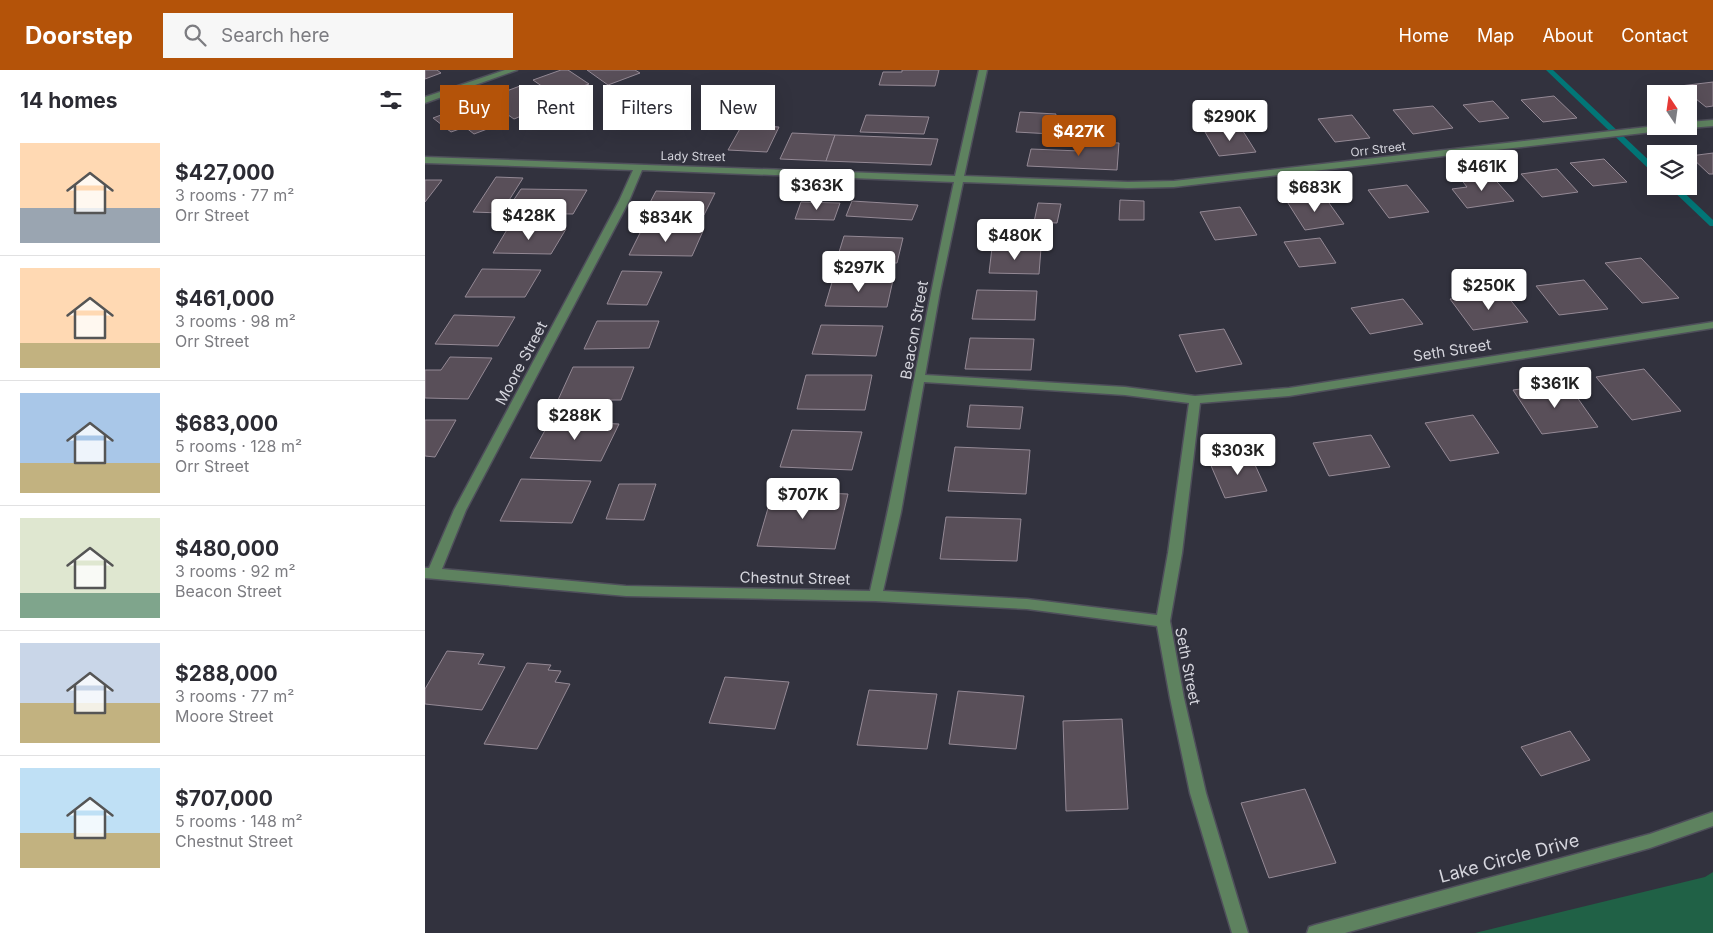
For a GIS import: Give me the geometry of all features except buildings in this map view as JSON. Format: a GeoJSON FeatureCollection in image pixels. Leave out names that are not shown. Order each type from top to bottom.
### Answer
{"type":"FeatureCollection","features":[{"type":"Feature","properties":{"kind":"street"},"geometry":{"type":"LineString","coordinates":[[425,100],[513,70]]}},
{"type":"Feature","properties":{"kind":"street","name":"Beacon Street"},"geometry":{"type":"LineString","coordinates":[[875,596],[895,512],[935,291],[983,70]]}},
{"type":"Feature","properties":{"kind":"street"},"geometry":{"type":"LineString","coordinates":[[1697,124],[1713,123]]}},
{"type":"Feature","properties":{"kind":"street","name":"Orr Street"},"geometry":{"type":"LineString","coordinates":[[960,178],[1128,185],[1174,184],[1647,129]]}},
{"type":"Feature","properties":{"kind":"street","name":"Lady Street"},"geometry":{"type":"LineString","coordinates":[[425,160],[960,178]]}},
{"type":"Feature","properties":{"kind":"street","name":"Moore Street"},"geometry":{"type":"LineString","coordinates":[[429,573],[459,510],[620,210],[638,168]]}},
{"type":"Feature","properties":{"kind":"street","name":"Seth Street"},"geometry":{"type":"LineString","coordinates":[[920,378],[1125,391],[1195,400],[1289,392],[1713,324]]}},
{"type":"Feature","properties":{"kind":"street","name":"Seth Street"},"geometry":{"type":"LineString","coordinates":[[1195,400],[1175,553],[1163,621],[1177,698],[1198,793],[1240,933]]}},
{"type":"Feature","properties":{"kind":"street","name":"Chestnut Street"},"geometry":{"type":"LineString","coordinates":[[429,573],[627,591],[875,596],[1027,604],[1163,621]]}},
{"type":"Feature","properties":{"kind":"street","name":"Lake Circle Drive"},"geometry":{"type":"LineString","coordinates":[[1315,933],[1650,841],[1713,819]]}},
{"type":"Feature","properties":{"kind":"green space"},"geometry":{"type":"Polygon","coordinates":[[[1713,872],[1713,933],[1475,933],[1705,877],[1713,872]]]}},
{"type":"Feature","properties":{"kind":"waterway"},"geometry":{"type":"LineString","coordinates":[[1549,70],[1647,163]]}},
{"type":"Feature","properties":{"kind":"waterway"},"geometry":{"type":"LineString","coordinates":[[1682,195],[1713,224]]}}]}
